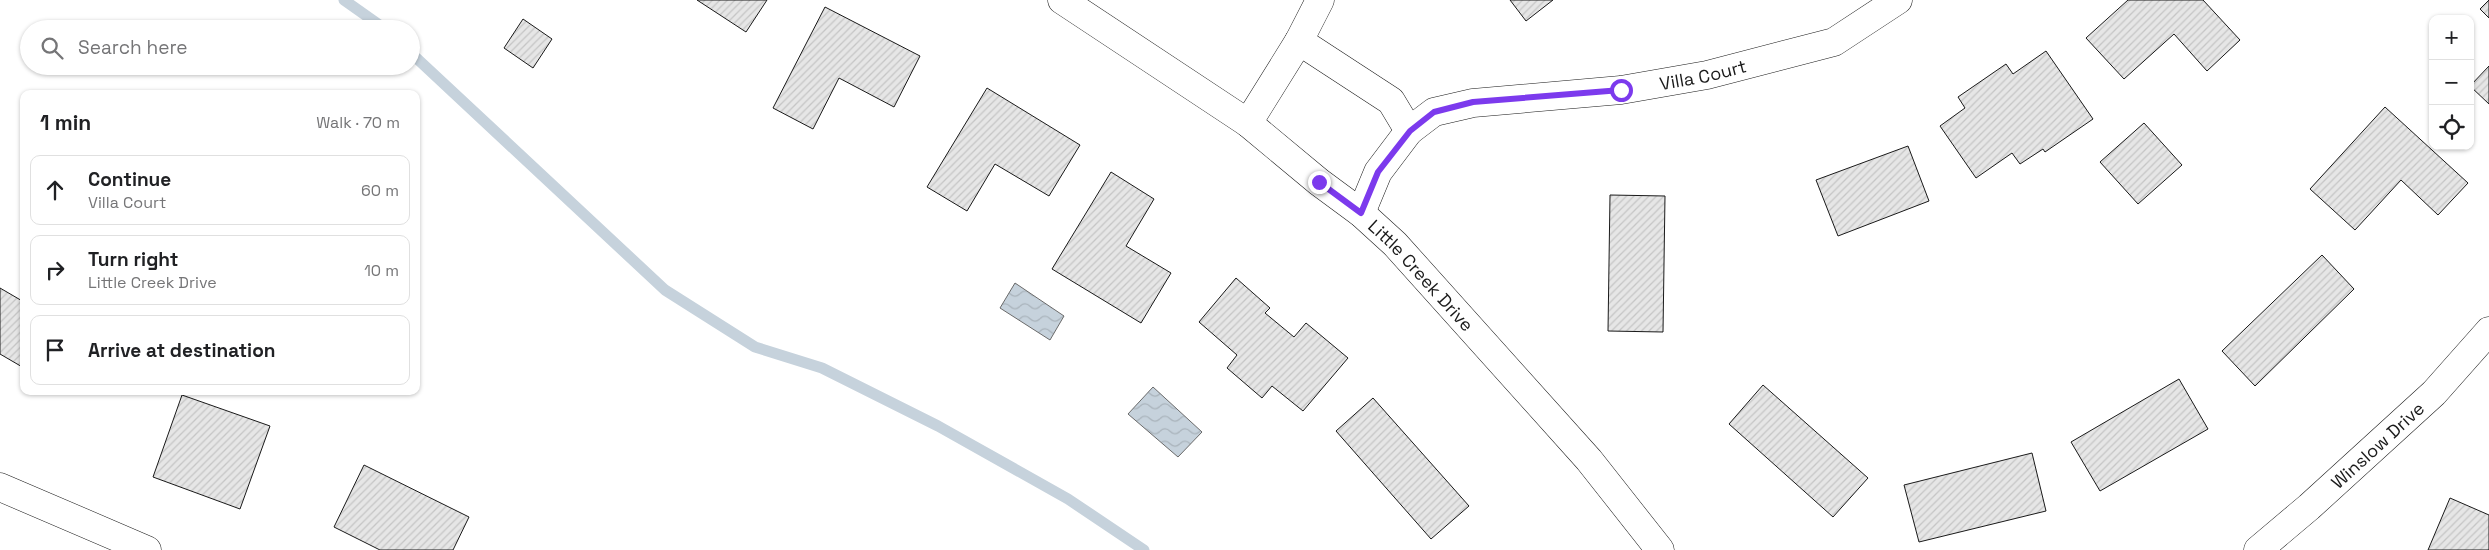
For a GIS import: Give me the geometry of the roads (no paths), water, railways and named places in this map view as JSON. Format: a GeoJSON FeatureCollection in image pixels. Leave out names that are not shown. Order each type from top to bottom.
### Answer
{"type":"FeatureCollection","features":[{"type":"Feature","properties":{"kind":"street","name":"Little Creek Drive"},"geometry":{"type":"LineString","coordinates":[[1062,0],[1248,123],[1319,182],[1361,213],[1395,244],[1589,460],[1660,550]]}},
{"type":"Feature","properties":{"kind":"street"},"geometry":{"type":"LineString","coordinates":[[1248,123],[1299,41],[1320,0]]}},
{"type":"Feature","properties":{"kind":"street","name":"Villa Court"},"geometry":{"type":"LineString","coordinates":[[1361,213],[1378,172],[1410,131],[1434,112],[1473,102],[1621,90],[1706,76],[1834,42],[1898,0]]}},
{"type":"Feature","properties":{"kind":"street"},"geometry":{"type":"LineString","coordinates":[[1299,41],[1391,101],[1410,131]]}},
{"type":"Feature","properties":{"kind":"street","name":"Winslow Drive"},"geometry":{"type":"LineString","coordinates":[[2258,550],[2309,507],[2434,392],[2489,331]]}},
{"type":"Feature","properties":{"kind":"street"},"geometry":{"type":"LineString","coordinates":[[0,487],[147,550]]}},
{"type":"Feature","properties":{"kind":"water"},"geometry":{"type":"Polygon","coordinates":[[[1015,283],[1064,316],[1050,340],[1000,308],[1015,283]]]}},
{"type":"Feature","properties":{"kind":"water"},"geometry":{"type":"Polygon","coordinates":[[[1153,387],[1202,432],[1178,457],[1128,414],[1153,387]]]}},
{"type":"Feature","properties":{"kind":"waterway"},"geometry":{"type":"LineString","coordinates":[[344,0],[372,20]]}},
{"type":"Feature","properties":{"kind":"waterway"},"geometry":{"type":"LineString","coordinates":[[420,61],[665,290],[755,347],[822,368],[938,426],[1068,499],[1144,550]]}}]}
